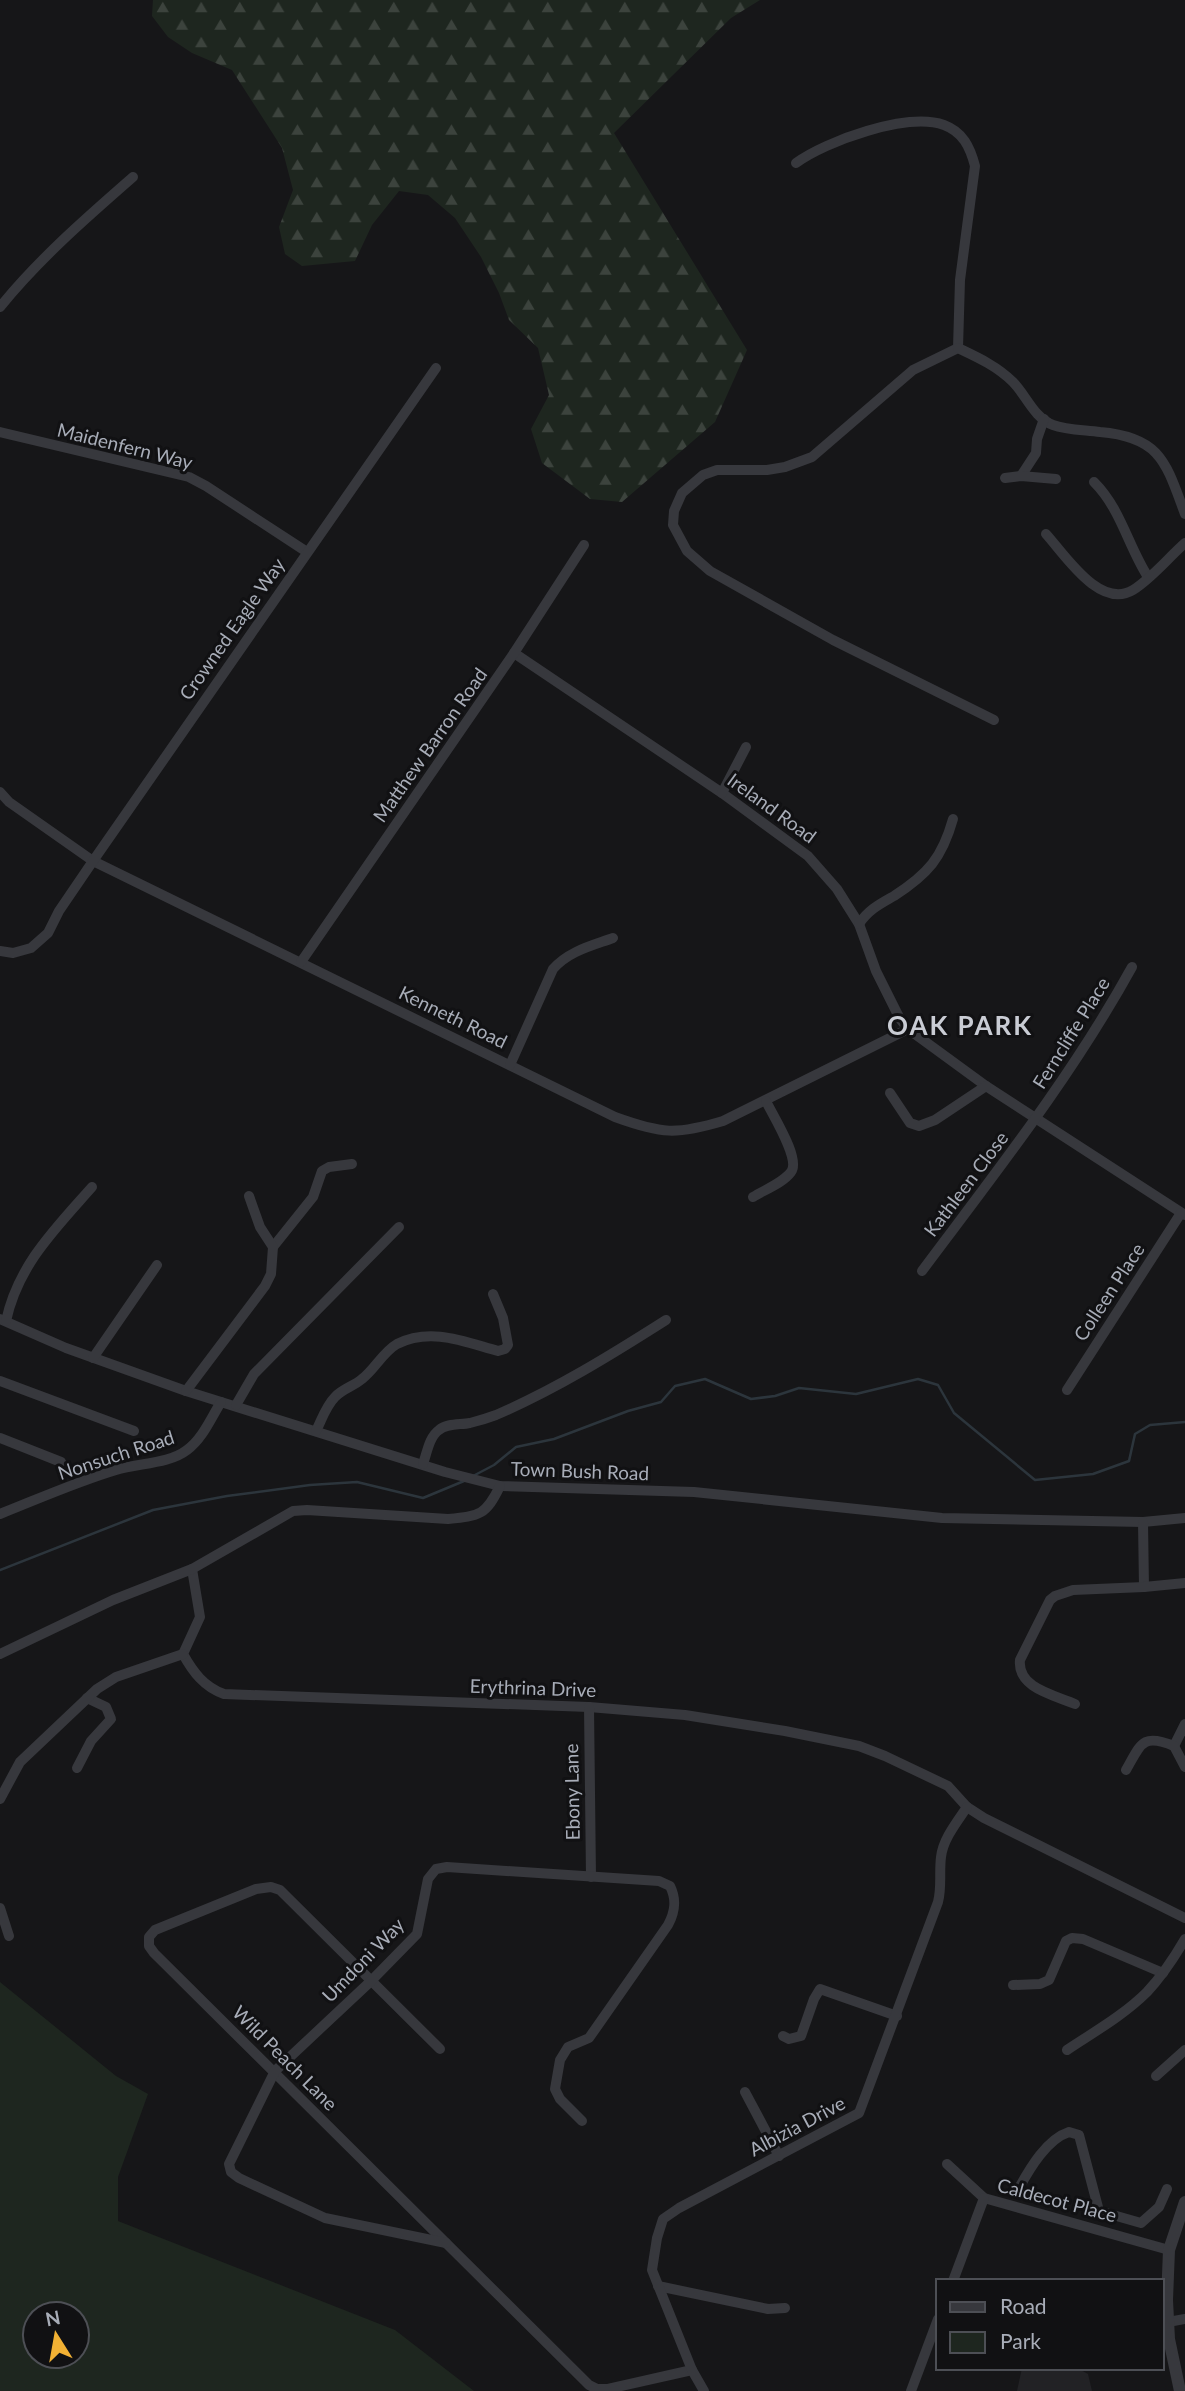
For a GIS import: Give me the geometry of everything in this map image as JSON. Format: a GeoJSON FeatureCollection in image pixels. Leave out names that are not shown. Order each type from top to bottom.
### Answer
{"type":"FeatureCollection","features":[{"type":"Feature","properties":{"kind":"street"},"geometry":{"type":"LineString","coordinates":[[796,163],[808,153],[832,144],[913,122],[942,124],[965,140],[975,166],[960,280],[958,348]]}},
{"type":"Feature","properties":{"kind":"street"},"geometry":{"type":"LineString","coordinates":[[0,307],[37,265],[133,177]]}},
{"type":"Feature","properties":{"kind":"street"},"geometry":{"type":"LineString","coordinates":[[958,348],[988,362],[1013,382],[1044,419],[1053,425],[1127,435],[1137,439],[1165,463],[1185,514]]}},
{"type":"Feature","properties":{"kind":"street"},"geometry":{"type":"LineString","coordinates":[[958,348],[913,370],[812,457],[785,467],[767,470],[717,470],[703,475],[682,493],[674,511],[673,525],[687,551],[710,571],[833,640],[994,720]]}},
{"type":"Feature","properties":{"kind":"street","name":"Crowned Eagle Way"},"geometry":{"type":"LineString","coordinates":[[0,951],[13,953],[31,947],[48,933],[59,911],[93,861],[436,368]]}},
{"type":"Feature","properties":{"kind":"street"},"geometry":{"type":"LineString","coordinates":[[1021,476],[1036,453],[1037,439],[1044,419]]}},
{"type":"Feature","properties":{"kind":"street","name":"Maidenfern Way"},"geometry":{"type":"LineString","coordinates":[[0,432],[189,477],[306,552]]}},
{"type":"Feature","properties":{"kind":"street"},"geometry":{"type":"LineString","coordinates":[[1005,478],[1021,476],[1056,479]]}},
{"type":"Feature","properties":{"kind":"street"},"geometry":{"type":"LineString","coordinates":[[1094,482],[1112,502],[1134,553],[1148,577]]}},
{"type":"Feature","properties":{"kind":"street"},"geometry":{"type":"LineString","coordinates":[[1046,534],[1101,591],[1111,595],[1131,591],[1185,543]]}},
{"type":"Feature","properties":{"kind":"street","name":"Matthew Barron Road"},"geometry":{"type":"LineString","coordinates":[[301,962],[514,653],[584,545]]}},
{"type":"Feature","properties":{"kind":"street","name":"Ireland Road"},"geometry":{"type":"LineString","coordinates":[[514,653],[722,793],[808,856],[837,889],[859,924],[876,971],[895,1011],[908,1029],[986,1086],[1183,1214]]}},
{"type":"Feature","properties":{"kind":"street"},"geometry":{"type":"LineString","coordinates":[[722,793],[746,747]]}},
{"type":"Feature","properties":{"kind":"street","name":"Kenneth Road"},"geometry":{"type":"LineString","coordinates":[[0,792],[9,802],[93,861],[615,1117],[661,1131],[690,1131],[723,1121],[908,1029]]}},
{"type":"Feature","properties":{"kind":"street"},"geometry":{"type":"LineString","coordinates":[[859,924],[872,909],[922,876],[933,865],[946,844],[953,819]]}},
{"type":"Feature","properties":{"kind":"street"},"geometry":{"type":"LineString","coordinates":[[510,1065],[553,969],[562,959],[576,951],[613,938]]}},
{"type":"Feature","properties":{"kind":"street","name":"Ferncliffe Place"},"geometry":{"type":"LineString","coordinates":[[1037,1117],[1100,1025],[1132,967]]}},
{"type":"Feature","properties":{"kind":"street"},"geometry":{"type":"LineString","coordinates":[[890,1093],[910,1123],[919,1126],[935,1120],[986,1086]]}},
{"type":"Feature","properties":{"kind":"street"},"geometry":{"type":"LineString","coordinates":[[753,1197],[788,1175],[793,1167],[792,1154],[766,1101]]}},
{"type":"Feature","properties":{"kind":"street","name":"Kathleen Close"},"geometry":{"type":"LineString","coordinates":[[922,1271],[1037,1117]]}},
{"type":"Feature","properties":{"kind":"street"},"geometry":{"type":"LineString","coordinates":[[186,1391],[265,1286],[271,1274],[273,1247],[313,1197],[322,1171],[352,1164]]}},
{"type":"Feature","properties":{"kind":"street"},"geometry":{"type":"LineString","coordinates":[[3,1320],[29,1263],[92,1187]]}},
{"type":"Feature","properties":{"kind":"street"},"geometry":{"type":"LineString","coordinates":[[249,1196],[260,1227],[273,1247]]}},
{"type":"Feature","properties":{"kind":"street","name":"Colleen Place"},"geometry":{"type":"LineString","coordinates":[[1067,1390],[1183,1214]]}},
{"type":"Feature","properties":{"kind":"street"},"geometry":{"type":"LineString","coordinates":[[236,1405],[254,1374],[399,1227]]}},
{"type":"Feature","properties":{"kind":"street"},"geometry":{"type":"LineString","coordinates":[[93,1358],[157,1265]]}},
{"type":"Feature","properties":{"kind":"street"},"geometry":{"type":"LineString","coordinates":[[316,1431],[328,1405],[336,1396],[363,1379],[397,1344],[435,1335],[498,1351],[505,1349],[508,1345],[503,1318],[493,1294]]}},
{"type":"Feature","properties":{"kind":"street","name":"Town Bush Road"},"geometry":{"type":"LineString","coordinates":[[3,1320],[93,1358],[186,1391],[445,1472],[500,1486],[694,1492],[942,1518],[1143,1522],[1185,1518]]}},
{"type":"Feature","properties":{"kind":"street"},"geometry":{"type":"LineString","coordinates":[[423,1464],[437,1431],[447,1426],[493,1416],[548,1391],[666,1320]]}},
{"type":"Feature","properties":{"kind":"street"},"geometry":{"type":"LineString","coordinates":[[0,1381],[134,1431]]}},
{"type":"Feature","properties":{"kind":"street","name":"Nonsuch Road"},"geometry":{"type":"LineString","coordinates":[[0,1514],[100,1475],[182,1453],[196,1442],[221,1402]]}},
{"type":"Feature","properties":{"kind":"street"},"geometry":{"type":"LineString","coordinates":[[0,1438],[61,1462]]}},
{"type":"Feature","properties":{"kind":"street"},"geometry":{"type":"LineString","coordinates":[[0,1654],[113,1600],[192,1569],[293,1511],[448,1519],[467,1517],[489,1507],[500,1486]]}},
{"type":"Feature","properties":{"kind":"street"},"geometry":{"type":"LineString","coordinates":[[1143,1522],[1144,1587]]}},
{"type":"Feature","properties":{"kind":"street"},"geometry":{"type":"LineString","coordinates":[[0,1799],[20,1762],[104,1683],[183,1654],[200,1617],[192,1569]]}},
{"type":"Feature","properties":{"kind":"street"},"geometry":{"type":"LineString","coordinates":[[1075,1704],[1028,1684],[1019,1668],[1020,1660],[1050,1600],[1073,1590],[1185,1583]]}},
{"type":"Feature","properties":{"kind":"street","name":"Erythrina Drive"},"geometry":{"type":"LineString","coordinates":[[183,1654],[206,1685],[224,1694],[589,1707],[685,1714],[859,1746],[948,1786],[967,1807],[984,1818],[1185,1918]]}},
{"type":"Feature","properties":{"kind":"street"},"geometry":{"type":"LineString","coordinates":[[77,1768],[91,1741],[111,1719],[106,1707],[87,1698]]}},
{"type":"Feature","properties":{"kind":"street","name":"Ebony Lane"},"geometry":{"type":"LineString","coordinates":[[589,1707],[591,1877]]}},
{"type":"Feature","properties":{"kind":"street"},"geometry":{"type":"LineString","coordinates":[[1174,1746],[1185,1724]]}},
{"type":"Feature","properties":{"kind":"street"},"geometry":{"type":"LineString","coordinates":[[1126,1770],[1145,1741],[1153,1739],[1174,1746],[1185,1767]]}},
{"type":"Feature","properties":{"kind":"street","name":"Albizia Drive"},"geometry":{"type":"LineString","coordinates":[[704,2391],[692,2370],[652,2272],[663,2219],[859,2113],[938,1902],[942,1888],[943,1848],[967,1807]]}},
{"type":"Feature","properties":{"kind":"street","name":"Umdoni Way"},"geometry":{"type":"LineString","coordinates":[[446,2243],[325,2218],[234,2175],[229,2164],[275,2071],[372,1981],[417,1934],[426,1884],[436,1869],[447,1867],[667,1883],[673,1891],[674,1915],[668,1925],[587,2041],[568,2048],[560,2060],[555,2089],[560,2099],[582,2121]]}},
{"type":"Feature","properties":{"kind":"street","name":"Wild Peach Lane"},"geometry":{"type":"LineString","coordinates":[[440,2049],[285,1894],[271,1887],[256,1889],[151,1933],[149,1942],[153,1953],[593,2388],[608,2389],[692,2370]]}},
{"type":"Feature","properties":{"kind":"street"},"geometry":{"type":"LineString","coordinates":[[0,1908],[9,1936]]}},
{"type":"Feature","properties":{"kind":"street"},"geometry":{"type":"LineString","coordinates":[[1013,1985],[1040,1984],[1049,1980],[1066,1941],[1072,1938],[1083,1939],[1163,1973]]}},
{"type":"Feature","properties":{"kind":"street"},"geometry":{"type":"LineString","coordinates":[[1067,2050],[1136,2002],[1163,1973],[1185,1939]]}},
{"type":"Feature","properties":{"kind":"street"},"geometry":{"type":"LineString","coordinates":[[783,2036],[789,2039],[801,2036],[814,1998],[820,1989],[897,2016]]}},
{"type":"Feature","properties":{"kind":"street"},"geometry":{"type":"LineString","coordinates":[[1156,2076],[1185,2050]]}},
{"type":"Feature","properties":{"kind":"street"},"geometry":{"type":"LineString","coordinates":[[745,2092],[779,2156]]}},
{"type":"Feature","properties":{"kind":"street"},"geometry":{"type":"LineString","coordinates":[[1019,2188],[1027,2172],[1052,2142],[1065,2133],[1073,2132],[1079,2135],[1098,2211],[1094,2228]]}},
{"type":"Feature","properties":{"kind":"street","name":"Caldecot Place"},"geometry":{"type":"LineString","coordinates":[[947,2164],[984,2198],[1169,2250]]}},
{"type":"Feature","properties":{"kind":"street"},"geometry":{"type":"LineString","coordinates":[[1098,2211],[1140,2223],[1158,2207],[1167,2189]]}},
{"type":"Feature","properties":{"kind":"street"},"geometry":{"type":"LineString","coordinates":[[954,2279],[984,2198]]}},
{"type":"Feature","properties":{"kind":"street"},"geometry":{"type":"LineString","coordinates":[[1180,2391],[1173,2366],[1168,2322],[1169,2250],[1185,2202]]}},
{"type":"Feature","properties":{"kind":"street"},"geometry":{"type":"LineString","coordinates":[[658,2287],[768,2309],[785,2308]]}},
{"type":"Feature","properties":{"kind":"street"},"geometry":{"type":"LineString","coordinates":[[1168,2322],[1185,2319]]}},
{"type":"Feature","properties":{"kind":"street"},"geometry":{"type":"LineString","coordinates":[[911,2391],[936,2324]]}},
{"type":"Feature","properties":{"kind":"shaded area"},"geometry":{"type":"Polygon","coordinates":[[[1022,2370],[1081,2370],[1088,2374],[1092,2391],[1017,2391],[1022,2370]]]}},
{"type":"Feature","properties":{"kind":"green space"},"geometry":{"type":"Polygon","coordinates":[[[153,0],[760,0],[731,18],[614,133],[747,350],[715,422],[622,502],[590,499],[542,463],[531,429],[549,395],[538,348],[509,320],[481,257],[455,218],[428,195],[399,191],[372,225],[355,261],[302,266],[285,254],[279,227],[293,190],[282,148],[232,70],[192,53],[168,37],[152,16],[153,0]]]}},
{"type":"Feature","properties":{"kind":"green space"},"geometry":{"type":"Polygon","coordinates":[[[0,1982],[116,2076],[148,2094],[118,2177],[118,2221],[395,2330],[474,2391],[0,2391],[0,1982]]]}},
{"type":"Feature","properties":{"kind":"waterway"},"geometry":{"type":"LineString","coordinates":[[473,1476],[494,1465],[516,1447],[554,1439],[628,1411],[661,1402],[675,1386],[705,1379],[751,1399],[775,1396],[799,1388],[856,1394],[918,1379],[938,1385],[954,1413],[1035,1480],[1093,1474],[1129,1461],[1135,1434],[1150,1425],[1185,1422]]}},
{"type":"Feature","properties":{"kind":"waterway"},"geometry":{"type":"LineString","coordinates":[[0,1570],[153,1510],[227,1496],[357,1482],[423,1498],[464,1481]]}},
{"type":"Feature","properties":{"kind":"district","name":"OAK PARK"},"geometry":{"type":"Point","coordinates":[960,1026]}}]}
